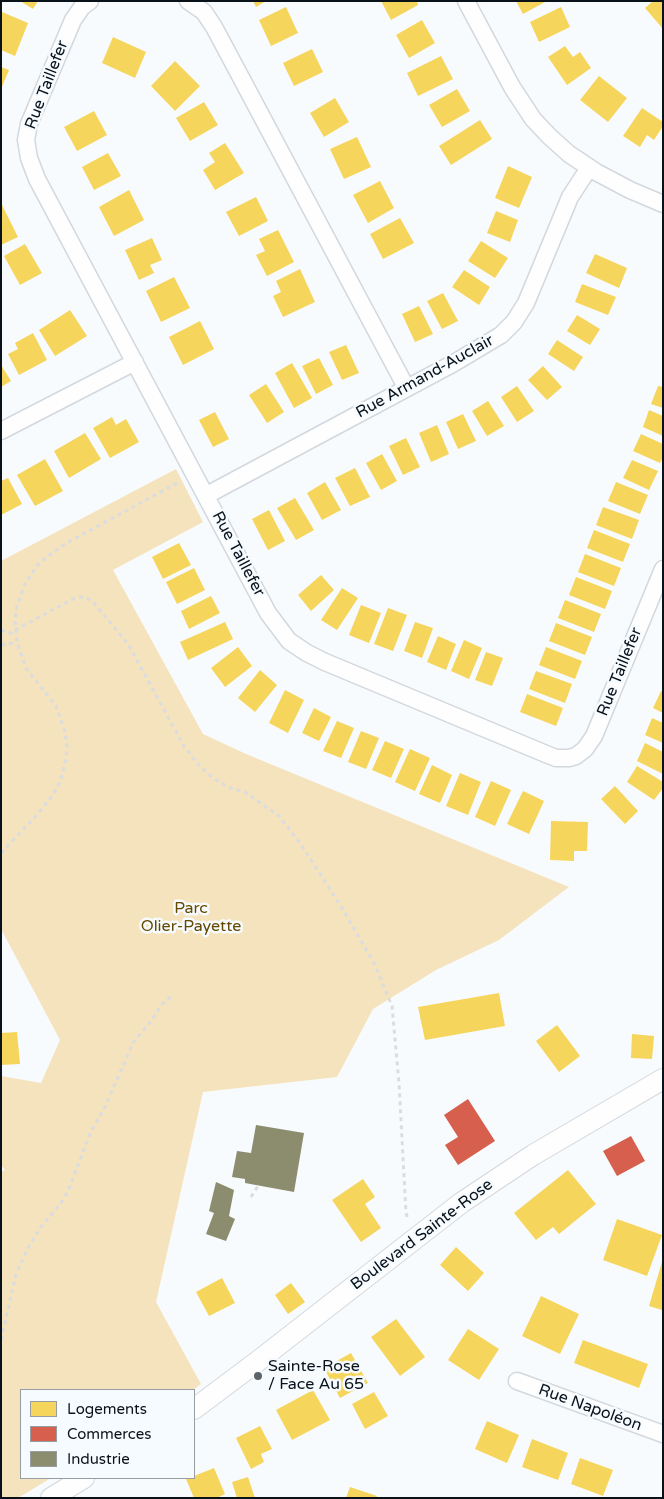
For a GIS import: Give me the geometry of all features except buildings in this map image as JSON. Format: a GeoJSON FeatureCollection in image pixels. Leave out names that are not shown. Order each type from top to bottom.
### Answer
{"type":"FeatureCollection","features":[{"type":"Feature","properties":{"kind":"street","name":"Rue Taillefer"},"geometry":{"type":"LineString","coordinates":[[90,1],[77,12],[66,34],[29,124],[27,149],[37,179],[207,495],[268,613],[281,631],[298,648],[325,662],[556,758],[563,759],[576,756],[585,749],[594,736],[663,569]]}},
{"type":"Feature","properties":{"kind":"street"},"geometry":{"type":"LineString","coordinates":[[188,1],[204,12],[214,27],[406,387]]}},
{"type":"Feature","properties":{"kind":"street"},"geometry":{"type":"LineString","coordinates":[[466,1],[512,87],[533,119],[559,145],[589,168],[618,184],[663,204]]}},
{"type":"Feature","properties":{"kind":"street","name":"Rue Armand-Auclair"},"geometry":{"type":"LineString","coordinates":[[207,495],[501,335],[514,322],[526,303],[570,197],[589,168]]}},
{"type":"Feature","properties":{"kind":"street"},"geometry":{"type":"LineString","coordinates":[[1,431],[135,362]]}},
{"type":"Feature","properties":{"kind":"street","name":"Boulevard Sainte-Rose"},"geometry":{"type":"LineString","coordinates":[[195,1408],[439,1218],[480,1189],[540,1151],[663,1079]]}},
{"type":"Feature","properties":{"kind":"street","name":"Rue Napoléon"},"geometry":{"type":"LineString","coordinates":[[517,1381],[663,1434]]}},
{"type":"Feature","properties":{"kind":"street"},"geometry":{"type":"LineString","coordinates":[[51,1498],[82,1479]]}},
{"type":"Feature","properties":{"kind":"path"},"geometry":{"type":"LineString","coordinates":[[1,853],[53,795],[64,770],[67,746],[56,706],[26,668],[17,642],[17,606],[26,584],[39,564],[63,545],[182,481]]}},
{"type":"Feature","properties":{"kind":"path"},"geometry":{"type":"LineString","coordinates":[[1,630],[16,632],[73,599],[87,598],[94,603],[128,644],[184,746],[197,763],[218,781],[230,788],[245,792],[278,816],[302,846],[342,908],[374,963],[392,1006],[406,1213],[410,1225]]}},
{"type":"Feature","properties":{"kind":"path"},"geometry":{"type":"LineString","coordinates":[[1,646],[17,642]]}},
{"type":"Feature","properties":{"kind":"path"},"geometry":{"type":"LineString","coordinates":[[1,1340],[7,1319],[10,1295],[20,1265],[41,1227],[61,1203],[69,1189],[90,1133],[105,1107],[134,1041],[152,1020],[162,1004],[172,996]]}},
{"type":"Feature","properties":{"kind":"path"},"geometry":{"type":"LineString","coordinates":[[396,1054],[403,1054]]}},
{"type":"Feature","properties":{"kind":"path"},"geometry":{"type":"LineString","coordinates":[[251,1197],[258,1186]]}},
{"type":"Feature","properties":{"kind":"green space","name":"Parc Olier-Payette"},"geometry":{"type":"Polygon","coordinates":[[[176,469],[203,522],[113,570],[203,734],[246,754],[569,887],[499,940],[436,970],[373,1009],[337,1077],[203,1092],[156,1302],[201,1384],[194,1389],[20,1389],[20,1479],[49,1479],[18,1498],[1,1498],[1,1172],[5,1170],[1,1165],[1,1076],[41,1083],[60,1040],[1,929],[1,561],[176,469]]]}},
{"type":"Feature","properties":{"kind":"place","name":"Sainte-Rose / Face Au 65"},"geometry":{"type":"Point","coordinates":[258,1376]}}]}
